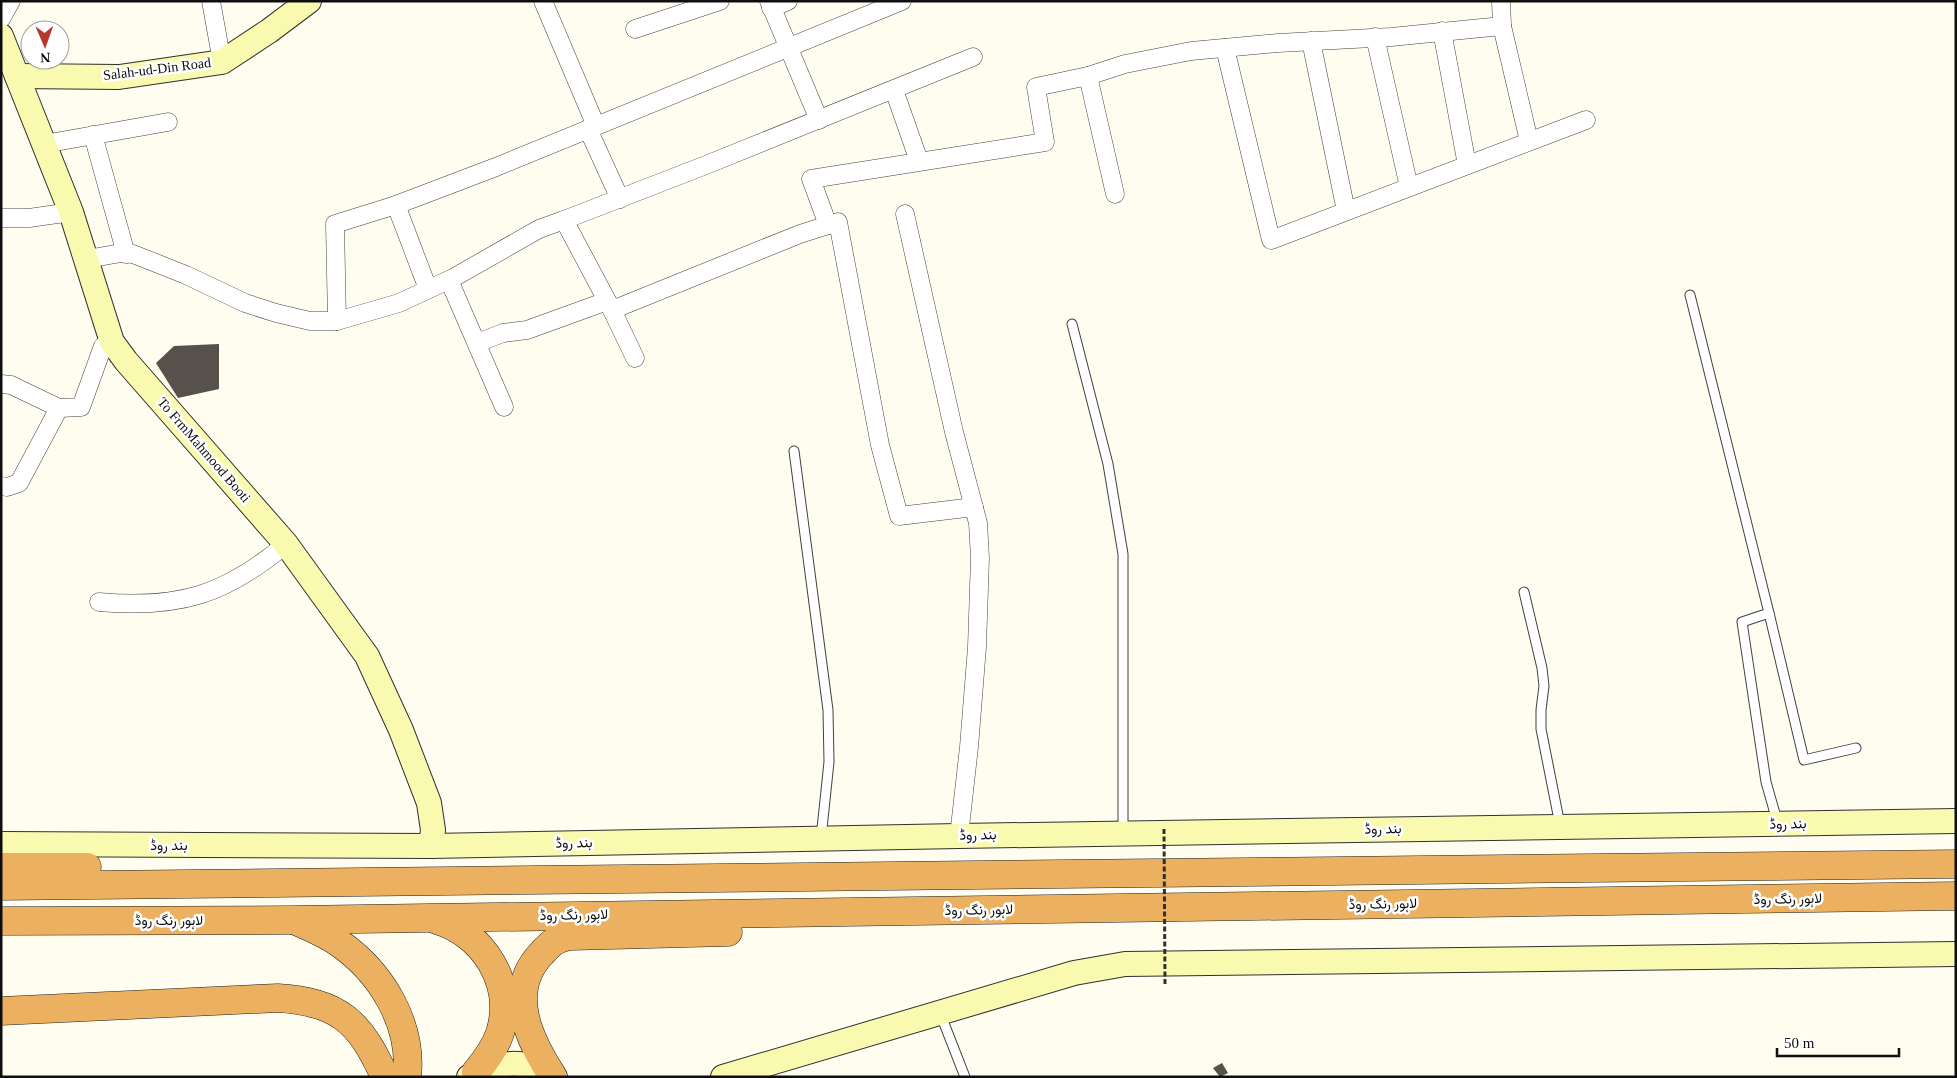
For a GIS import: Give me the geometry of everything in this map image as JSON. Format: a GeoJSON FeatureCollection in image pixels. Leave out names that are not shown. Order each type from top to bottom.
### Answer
{"type":"FeatureCollection","features":[{"type":"Feature","properties":{"kind":"highway"},"geometry":{"type":"LineString","coordinates":[[1,886],[1956,864]]}},
{"type":"Feature","properties":{"kind":"highway"},"geometry":{"type":"LineString","coordinates":[[1,867],[194,869],[282,884]]}},
{"type":"Feature","properties":{"kind":"highway","name":"لاہور رنگ روڈ"},"geometry":{"type":"LineString","coordinates":[[1,921],[293,920],[1956,896]]}},
{"type":"Feature","properties":{"kind":"highway"},"geometry":{"type":"LineString","coordinates":[[554,1076],[531,1039],[525,1022],[523,1002],[526,980],[531,965],[548,946],[560,937],[940,926],[1056,909]]}},
{"type":"Feature","properties":{"kind":"highway"},"geometry":{"type":"LineString","coordinates":[[423,917],[439,920],[453,926],[479,944],[489,956],[502,985],[503,1017],[500,1032],[494,1046],[473,1074]]}},
{"type":"Feature","properties":{"kind":"highway"},"geometry":{"type":"LineString","coordinates":[[293,920],[337,941],[360,960],[380,982],[398,1017],[404,1036],[407,1056],[407,1077]]}},
{"type":"Feature","properties":{"kind":"highway"},"geometry":{"type":"LineString","coordinates":[[1,1010],[278,998],[301,999],[322,1005],[350,1021],[366,1040],[385,1077]]}},
{"type":"Feature","properties":{"kind":"main road","name":"Salah-ud-Din Road"},"geometry":{"type":"LineString","coordinates":[[17,76],[119,77],[222,62],[269,31],[308,1]]}},
{"type":"Feature","properties":{"kind":"main road","name":"To FrmMahmood Booti"},"geometry":{"type":"LineString","coordinates":[[1,36],[71,212],[112,342],[126,361],[286,544],[367,656],[401,730],[429,803],[433,830],[431,846]]}},
{"type":"Feature","properties":{"kind":"main road","name":"بند روڈ"},"geometry":{"type":"LineString","coordinates":[[1,844],[431,846],[1123,833],[1956,821]]}},
{"type":"Feature","properties":{"kind":"main road"},"geometry":{"type":"LineString","coordinates":[[724,1077],[1074,973],[1125,964],[1956,954]]}},
{"type":"Feature","properties":{"kind":"main road"},"geometry":{"type":"LineString","coordinates":[[473,1074],[495,1065],[514,1064],[534,1067],[554,1076]]}},
{"type":"Feature","properties":{"kind":"street"},"geometry":{"type":"LineString","coordinates":[[1,19],[11,1]]}},
{"type":"Feature","properties":{"kind":"street"},"geometry":{"type":"LineString","coordinates":[[211,1],[222,62]]}},
{"type":"Feature","properties":{"kind":"street"},"geometry":{"type":"LineString","coordinates":[[543,1],[561,41],[620,199]]}},
{"type":"Feature","properties":{"kind":"street"},"geometry":{"type":"LineString","coordinates":[[635,28],[720,1]]}},
{"type":"Feature","properties":{"kind":"street"},"geometry":{"type":"LineString","coordinates":[[337,321],[335,224],[396,205],[592,128],[902,1]]}},
{"type":"Feature","properties":{"kind":"street"},"geometry":{"type":"LineString","coordinates":[[1501,1],[1502,26],[1529,142]]}},
{"type":"Feature","properties":{"kind":"street"},"geometry":{"type":"LineString","coordinates":[[776,3],[788,47],[820,120]]}},
{"type":"Feature","properties":{"kind":"street"},"geometry":{"type":"LineString","coordinates":[[828,225],[811,179],[1045,142],[1036,87],[1088,76],[1125,64],[1191,51],[1502,26]]}},
{"type":"Feature","properties":{"kind":"street"},"geometry":{"type":"LineString","coordinates":[[1442,32],[1467,165]]}},
{"type":"Feature","properties":{"kind":"street"},"geometry":{"type":"LineString","coordinates":[[1375,37],[1409,188]]}},
{"type":"Feature","properties":{"kind":"street"},"geometry":{"type":"LineString","coordinates":[[1311,41],[1346,211]]}},
{"type":"Feature","properties":{"kind":"street"},"geometry":{"type":"LineString","coordinates":[[1225,48],[1271,240],[1586,120]]}},
{"type":"Feature","properties":{"kind":"street"},"geometry":{"type":"LineString","coordinates":[[87,259],[133,254],[186,275],[245,303],[310,321],[337,321],[399,303],[449,280],[539,229],[820,120],[973,57]]}},
{"type":"Feature","properties":{"kind":"street"},"geometry":{"type":"LineString","coordinates":[[1088,76],[1115,194]]}},
{"type":"Feature","properties":{"kind":"street"},"geometry":{"type":"LineString","coordinates":[[894,90],[919,161]]}},
{"type":"Feature","properties":{"kind":"street"},"geometry":{"type":"LineString","coordinates":[[44,144],[168,122]]}},
{"type":"Feature","properties":{"kind":"street"},"geometry":{"type":"LineString","coordinates":[[93,135],[126,254]]}},
{"type":"Feature","properties":{"kind":"street"},"geometry":{"type":"LineString","coordinates":[[396,205],[428,289]]}},
{"type":"Feature","properties":{"kind":"street"},"geometry":{"type":"LineString","coordinates":[[1,218],[29,218],[71,212]]}},
{"type":"Feature","properties":{"kind":"street"},"geometry":{"type":"LineString","coordinates":[[904,214],[954,432],[978,523],[980,558],[977,647],[969,747],[959,836]]}},
{"type":"Feature","properties":{"kind":"street"},"geometry":{"type":"LineString","coordinates":[[564,220],[610,305],[634,358]]}},
{"type":"Feature","properties":{"kind":"street"},"geometry":{"type":"LineString","coordinates":[[477,343],[503,333],[526,330],[610,305],[800,234],[838,222],[880,445],[898,516],[974,507]]}},
{"type":"Feature","properties":{"kind":"street"},"geometry":{"type":"LineString","coordinates":[[449,280],[504,407]]}},
{"type":"Feature","properties":{"kind":"street"},"geometry":{"type":"LineString","coordinates":[[1,384],[11,385],[59,408],[81,407],[103,346],[112,342]]}},
{"type":"Feature","properties":{"kind":"street"},"geometry":{"type":"LineString","coordinates":[[1,486],[7,487],[18,483],[59,408]]}},
{"type":"Feature","properties":{"kind":"street"},"geometry":{"type":"LineString","coordinates":[[99,602],[141,605],[167,603],[200,596],[231,583],[260,566],[286,544]]}},
{"type":"Feature","properties":{"kind":"lane"},"geometry":{"type":"LineString","coordinates":[[1690,295],[1804,760],[1856,748]]}},
{"type":"Feature","properties":{"kind":"lane"},"geometry":{"type":"LineString","coordinates":[[1072,324],[1108,464],[1123,554],[1123,833]]}},
{"type":"Feature","properties":{"kind":"lane"},"geometry":{"type":"LineString","coordinates":[[794,451],[828,710],[829,762],[821,838]]}},
{"type":"Feature","properties":{"kind":"lane"},"geometry":{"type":"LineString","coordinates":[[1524,592],[1542,668],[1544,686],[1541,729],[1560,826]]}},
{"type":"Feature","properties":{"kind":"lane"},"geometry":{"type":"LineString","coordinates":[[1769,613],[1742,622],[1766,782],[1778,824]]}},
{"type":"Feature","properties":{"kind":"lane"},"geometry":{"type":"LineString","coordinates":[[940,1012],[965,1077]]}},
{"type":"Feature","properties":{"kind":"path"},"geometry":{"type":"LineString","coordinates":[[1164,829],[1165,985]]}},
{"type":"Feature","properties":{"kind":"building"},"geometry":{"type":"Polygon","coordinates":[[[219,344],[219,389],[178,398],[156,363],[174,346],[219,344]]]}},
{"type":"Feature","properties":{"kind":"building"},"geometry":{"type":"Polygon","coordinates":[[[1222,1063],[1228,1073],[1220,1077],[1213,1068],[1222,1063]]]}}]}
